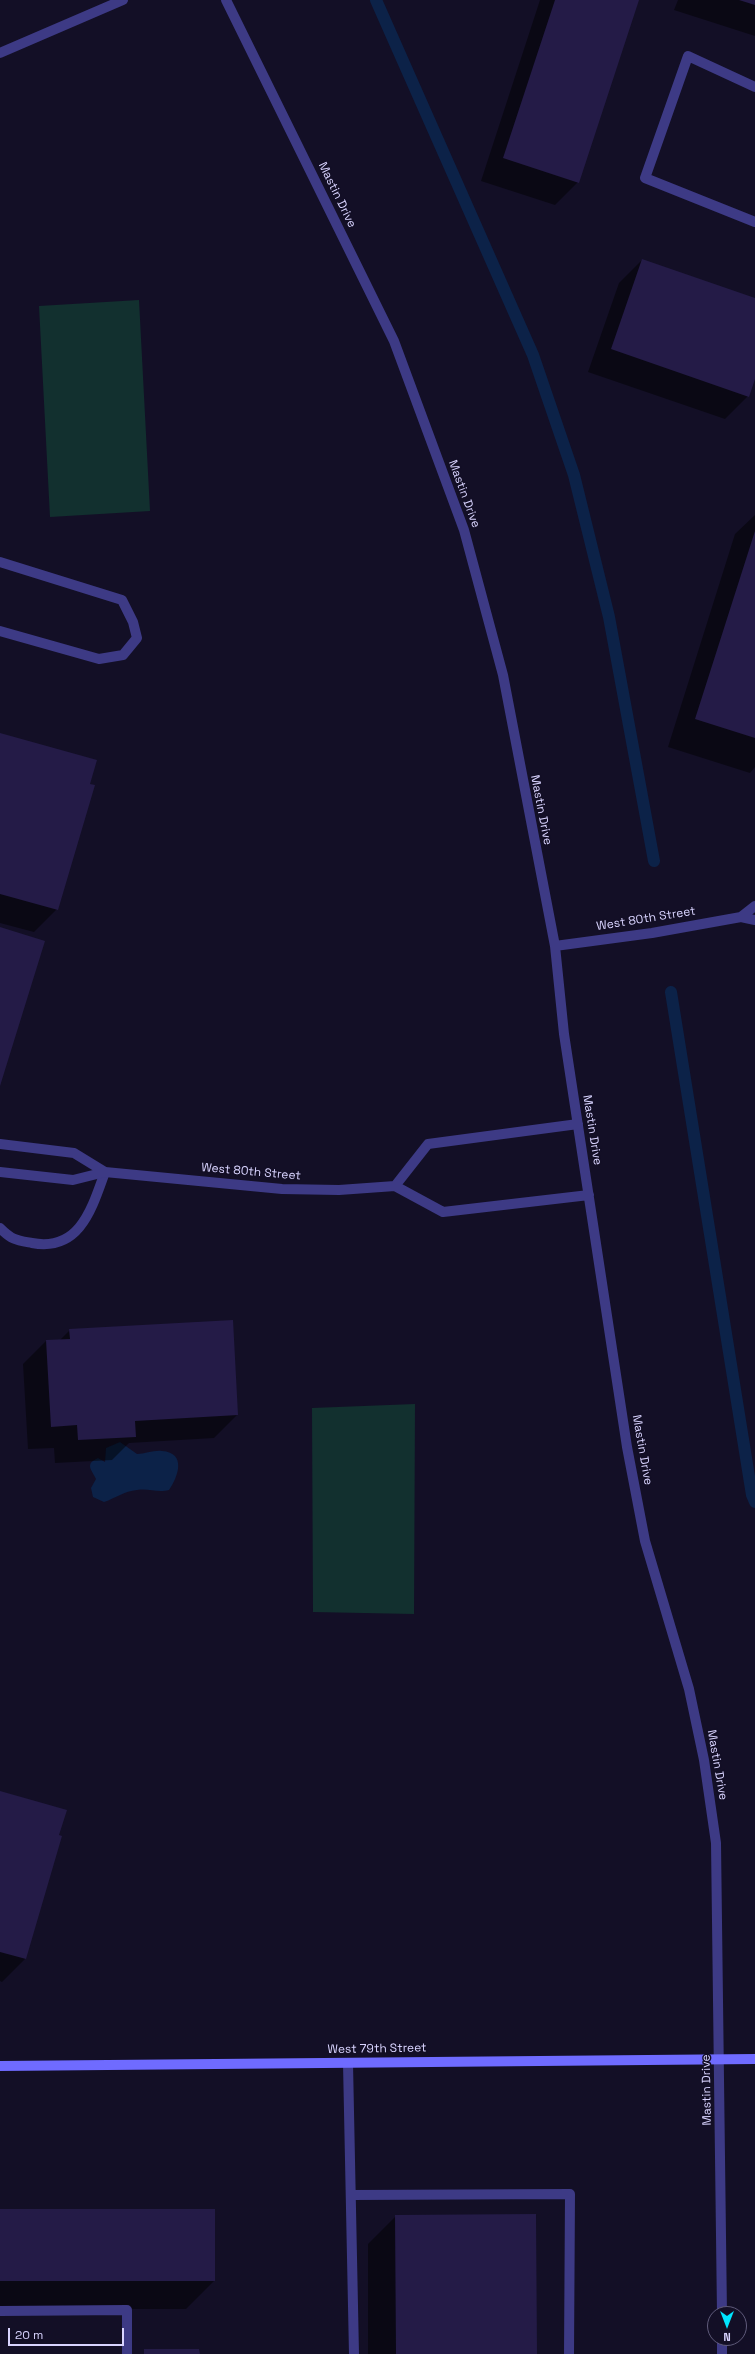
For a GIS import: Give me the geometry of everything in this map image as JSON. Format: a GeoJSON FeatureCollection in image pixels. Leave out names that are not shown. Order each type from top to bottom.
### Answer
{"type":"FeatureCollection","features":[{"type":"Feature","properties":{"kind":"street"},"geometry":{"type":"LineString","coordinates":[[0,53],[123,0]]}},
{"type":"Feature","properties":{"kind":"street","name":"Mastin Drive"},"geometry":{"type":"LineString","coordinates":[[226,0],[394,341],[464,530],[503,675],[555,946],[564,1034],[627,1447],[645,1541],[689,1689],[704,1760],[716,1843],[720,2059],[722,2306]]}},
{"type":"Feature","properties":{"kind":"street"},"geometry":{"type":"LineString","coordinates":[[755,87],[688,56],[645,178],[755,222]]}},
{"type":"Feature","properties":{"kind":"street"},"geometry":{"type":"LineString","coordinates":[[0,562],[122,600],[133,622],[137,638],[123,656],[99,659],[0,631]]}},
{"type":"Feature","properties":{"kind":"street","name":"West 80th Street"},"geometry":{"type":"LineString","coordinates":[[741,917],[755,906]]}},
{"type":"Feature","properties":{"kind":"street","name":"West 80th Street"},"geometry":{"type":"LineString","coordinates":[[555,946],[652,933],[741,917],[755,920]]}},
{"type":"Feature","properties":{"kind":"street"},"geometry":{"type":"LineString","coordinates":[[578,1124],[428,1144],[395,1186],[443,1212],[589,1195]]}},
{"type":"Feature","properties":{"kind":"street","name":"West 80th Street"},"geometry":{"type":"LineString","coordinates":[[0,1144],[74,1153],[105,1172]]}},
{"type":"Feature","properties":{"kind":"street","name":"West 80th Street"},"geometry":{"type":"LineString","coordinates":[[0,1172],[73,1180],[105,1172],[282,1189],[339,1190],[395,1186]]}},
{"type":"Feature","properties":{"kind":"street"},"geometry":{"type":"LineString","coordinates":[[0,1228],[12,1239],[39,1244],[66,1241],[81,1226],[91,1212],[105,1172]]}},
{"type":"Feature","properties":{"kind":"street","name":"West 79th Street"},"geometry":{"type":"LineString","coordinates":[[0,2066],[755,2059]]}},
{"type":"Feature","properties":{"kind":"street"},"geometry":{"type":"LineString","coordinates":[[348,2063],[354,2354]]}},
{"type":"Feature","properties":{"kind":"street"},"geometry":{"type":"LineString","coordinates":[[351,2195],[570,2194],[569,2354]]}},
{"type":"Feature","properties":{"kind":"street"},"geometry":{"type":"LineString","coordinates":[[0,2311],[127,2310],[127,2354]]}},
{"type":"Feature","properties":{"kind":"green space"},"geometry":{"type":"Polygon","coordinates":[[[139,300],[150,511],[50,517],[39,306],[139,300]]]}},
{"type":"Feature","properties":{"kind":"green space"},"geometry":{"type":"Polygon","coordinates":[[[415,1404],[414,1614],[313,1612],[312,1408],[415,1404]]]}},
{"type":"Feature","properties":{"kind":"water"},"geometry":{"type":"Polygon","coordinates":[[[120,1442],[137,1454],[162,1451],[175,1456],[178,1461],[177,1472],[169,1490],[132,1491],[104,1502],[93,1497],[91,1488],[96,1479],[90,1465],[98,1458],[105,1462],[106,1448],[120,1442]]]}},
{"type":"Feature","properties":{"kind":"building"},"geometry":{"type":"Polygon","coordinates":[[[555,0],[639,0],[579,183],[503,158],[555,0]]]}},
{"type":"Feature","properties":{"kind":"building"},"geometry":{"type":"Polygon","coordinates":[[[739,0],[755,0],[755,5],[739,0]]]}},
{"type":"Feature","properties":{"kind":"building"},"geometry":{"type":"Polygon","coordinates":[[[642,259],[755,298],[755,379],[749,397],[611,349],[642,259]]]}},
{"type":"Feature","properties":{"kind":"building"},"geometry":{"type":"Polygon","coordinates":[[[755,531],[755,738],[695,719],[755,531]]]}},
{"type":"Feature","properties":{"kind":"building"},"geometry":{"type":"Polygon","coordinates":[[[0,733],[97,760],[90,784],[95,785],[58,910],[0,894],[0,733]]]}},
{"type":"Feature","properties":{"kind":"building"},"geometry":{"type":"Polygon","coordinates":[[[0,927],[45,941],[0,1086],[0,927]]]}},
{"type":"Feature","properties":{"kind":"building"},"geometry":{"type":"Polygon","coordinates":[[[233,1320],[238,1415],[135,1421],[136,1437],[78,1440],[77,1425],[51,1427],[46,1340],[70,1339],[69,1329],[233,1320]]]}},
{"type":"Feature","properties":{"kind":"building"},"geometry":{"type":"Polygon","coordinates":[[[0,1791],[67,1810],[59,1835],[62,1836],[26,1959],[0,1952],[0,1791]]]}},
{"type":"Feature","properties":{"kind":"building"},"geometry":{"type":"Polygon","coordinates":[[[0,2209],[215,2209],[215,2281],[0,2281],[0,2209]]]}},
{"type":"Feature","properties":{"kind":"building"},"geometry":{"type":"Polygon","coordinates":[[[536,2214],[537,2354],[396,2354],[395,2215],[536,2214]]]}},
{"type":"Feature","properties":{"kind":"building"},"geometry":{"type":"Polygon","coordinates":[[[144,2349],[199,2349],[200,2354],[144,2354],[144,2349]]]}},
{"type":"Feature","properties":{"kind":"waterway"},"geometry":{"type":"LineString","coordinates":[[376,0],[533,355],[574,475],[609,617],[654,861]]}},
{"type":"Feature","properties":{"kind":"waterway"},"geometry":{"type":"LineString","coordinates":[[671,992],[752,1495],[755,1502]]}}]}
